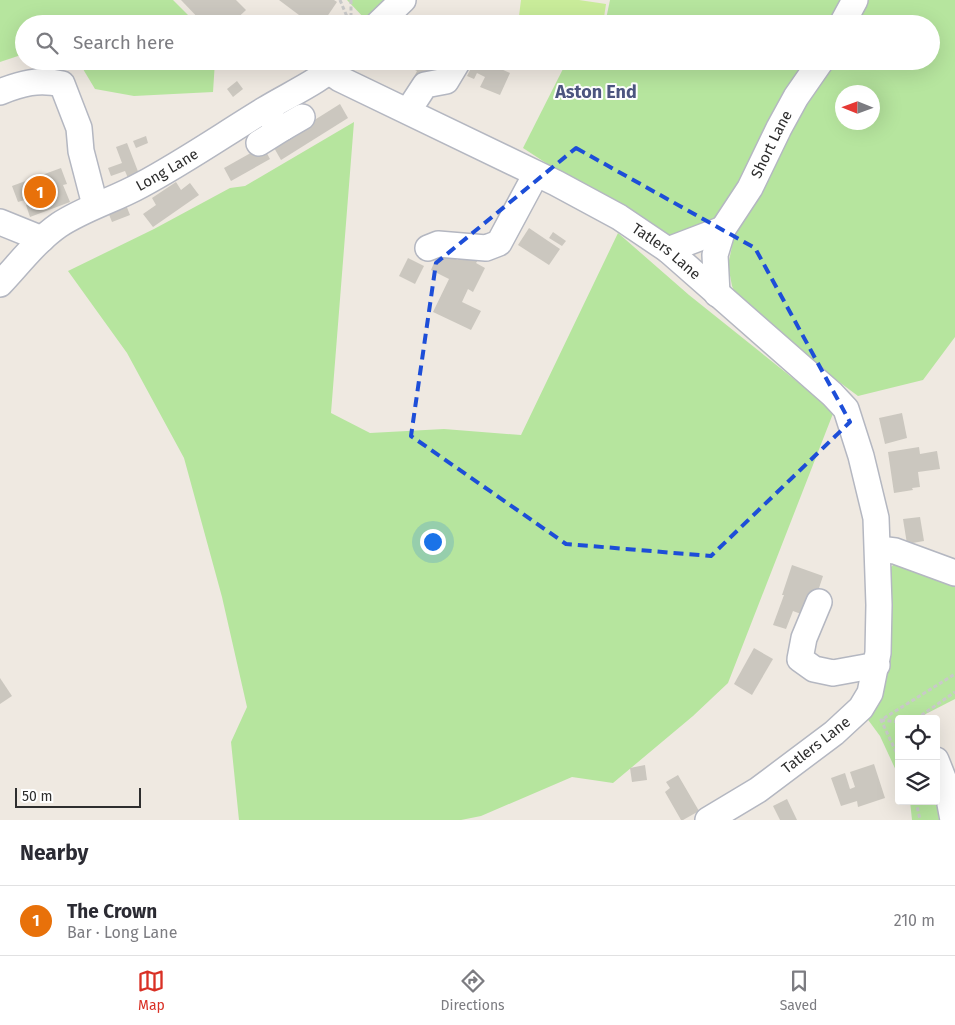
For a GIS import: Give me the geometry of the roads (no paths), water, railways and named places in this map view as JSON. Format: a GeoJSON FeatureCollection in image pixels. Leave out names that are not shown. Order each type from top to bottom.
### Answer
{"type":"FeatureCollection","features":[{"type":"Feature","properties":{"kind":"street"},"geometry":{"type":"LineString","coordinates":[[387,15],[403,0]]}},
{"type":"Feature","properties":{"kind":"street"},"geometry":{"type":"LineString","coordinates":[[847,15],[855,0]]}},
{"type":"Feature","properties":{"kind":"street","name":"Long Lane"},"geometry":{"type":"LineString","coordinates":[[0,284],[42,239],[60,225],[95,206],[139,187],[330,70]]}},
{"type":"Feature","properties":{"kind":"street","name":"Tatlers Lane"},"geometry":{"type":"LineString","coordinates":[[337,70],[340,79],[536,174],[619,217],[668,250],[832,394],[846,410],[861,456],[876,518],[879,549],[877,664],[870,693],[861,708],[834,734],[758,790],[708,820]]}},
{"type":"Feature","properties":{"kind":"street"},"geometry":{"type":"LineString","coordinates":[[408,111],[425,85],[446,81],[453,70]]}},
{"type":"Feature","properties":{"kind":"street","name":"Short Lane"},"geometry":{"type":"LineString","coordinates":[[716,294],[715,255],[723,229],[750,188],[796,97],[815,70]]}},
{"type":"Feature","properties":{"kind":"street"},"geometry":{"type":"LineString","coordinates":[[0,92],[14,86],[44,80],[62,84],[79,128],[81,151],[95,206]]}},
{"type":"Feature","properties":{"kind":"street"},"geometry":{"type":"LineString","coordinates":[[258,143],[292,122],[275,123],[265,110]]}},
{"type":"Feature","properties":{"kind":"street"},"geometry":{"type":"LineString","coordinates":[[428,248],[438,244],[486,248],[499,243],[536,174]]}},
{"type":"Feature","properties":{"kind":"street"},"geometry":{"type":"LineString","coordinates":[[0,222],[42,239]]}},
{"type":"Feature","properties":{"kind":"street"},"geometry":{"type":"LineString","coordinates":[[668,250],[723,229]]}},
{"type":"Feature","properties":{"kind":"street"},"geometry":{"type":"LineString","coordinates":[[879,549],[895,551],[955,573]]}},
{"type":"Feature","properties":{"kind":"street"},"geometry":{"type":"LineString","coordinates":[[819,602],[804,638],[800,659],[814,669],[833,673],[877,664]]}},
{"type":"Feature","properties":{"kind":"street"},"geometry":{"type":"LineString","coordinates":[[940,770],[947,788],[954,820]]}},
{"type":"Feature","properties":{"kind":"place","name":"The Crown"},"geometry":{"type":"Point","coordinates":[40,192]}},
{"type":"Feature","properties":{"kind":"district","name":"Aston End"},"geometry":{"type":"Point","coordinates":[596,92]}}]}
